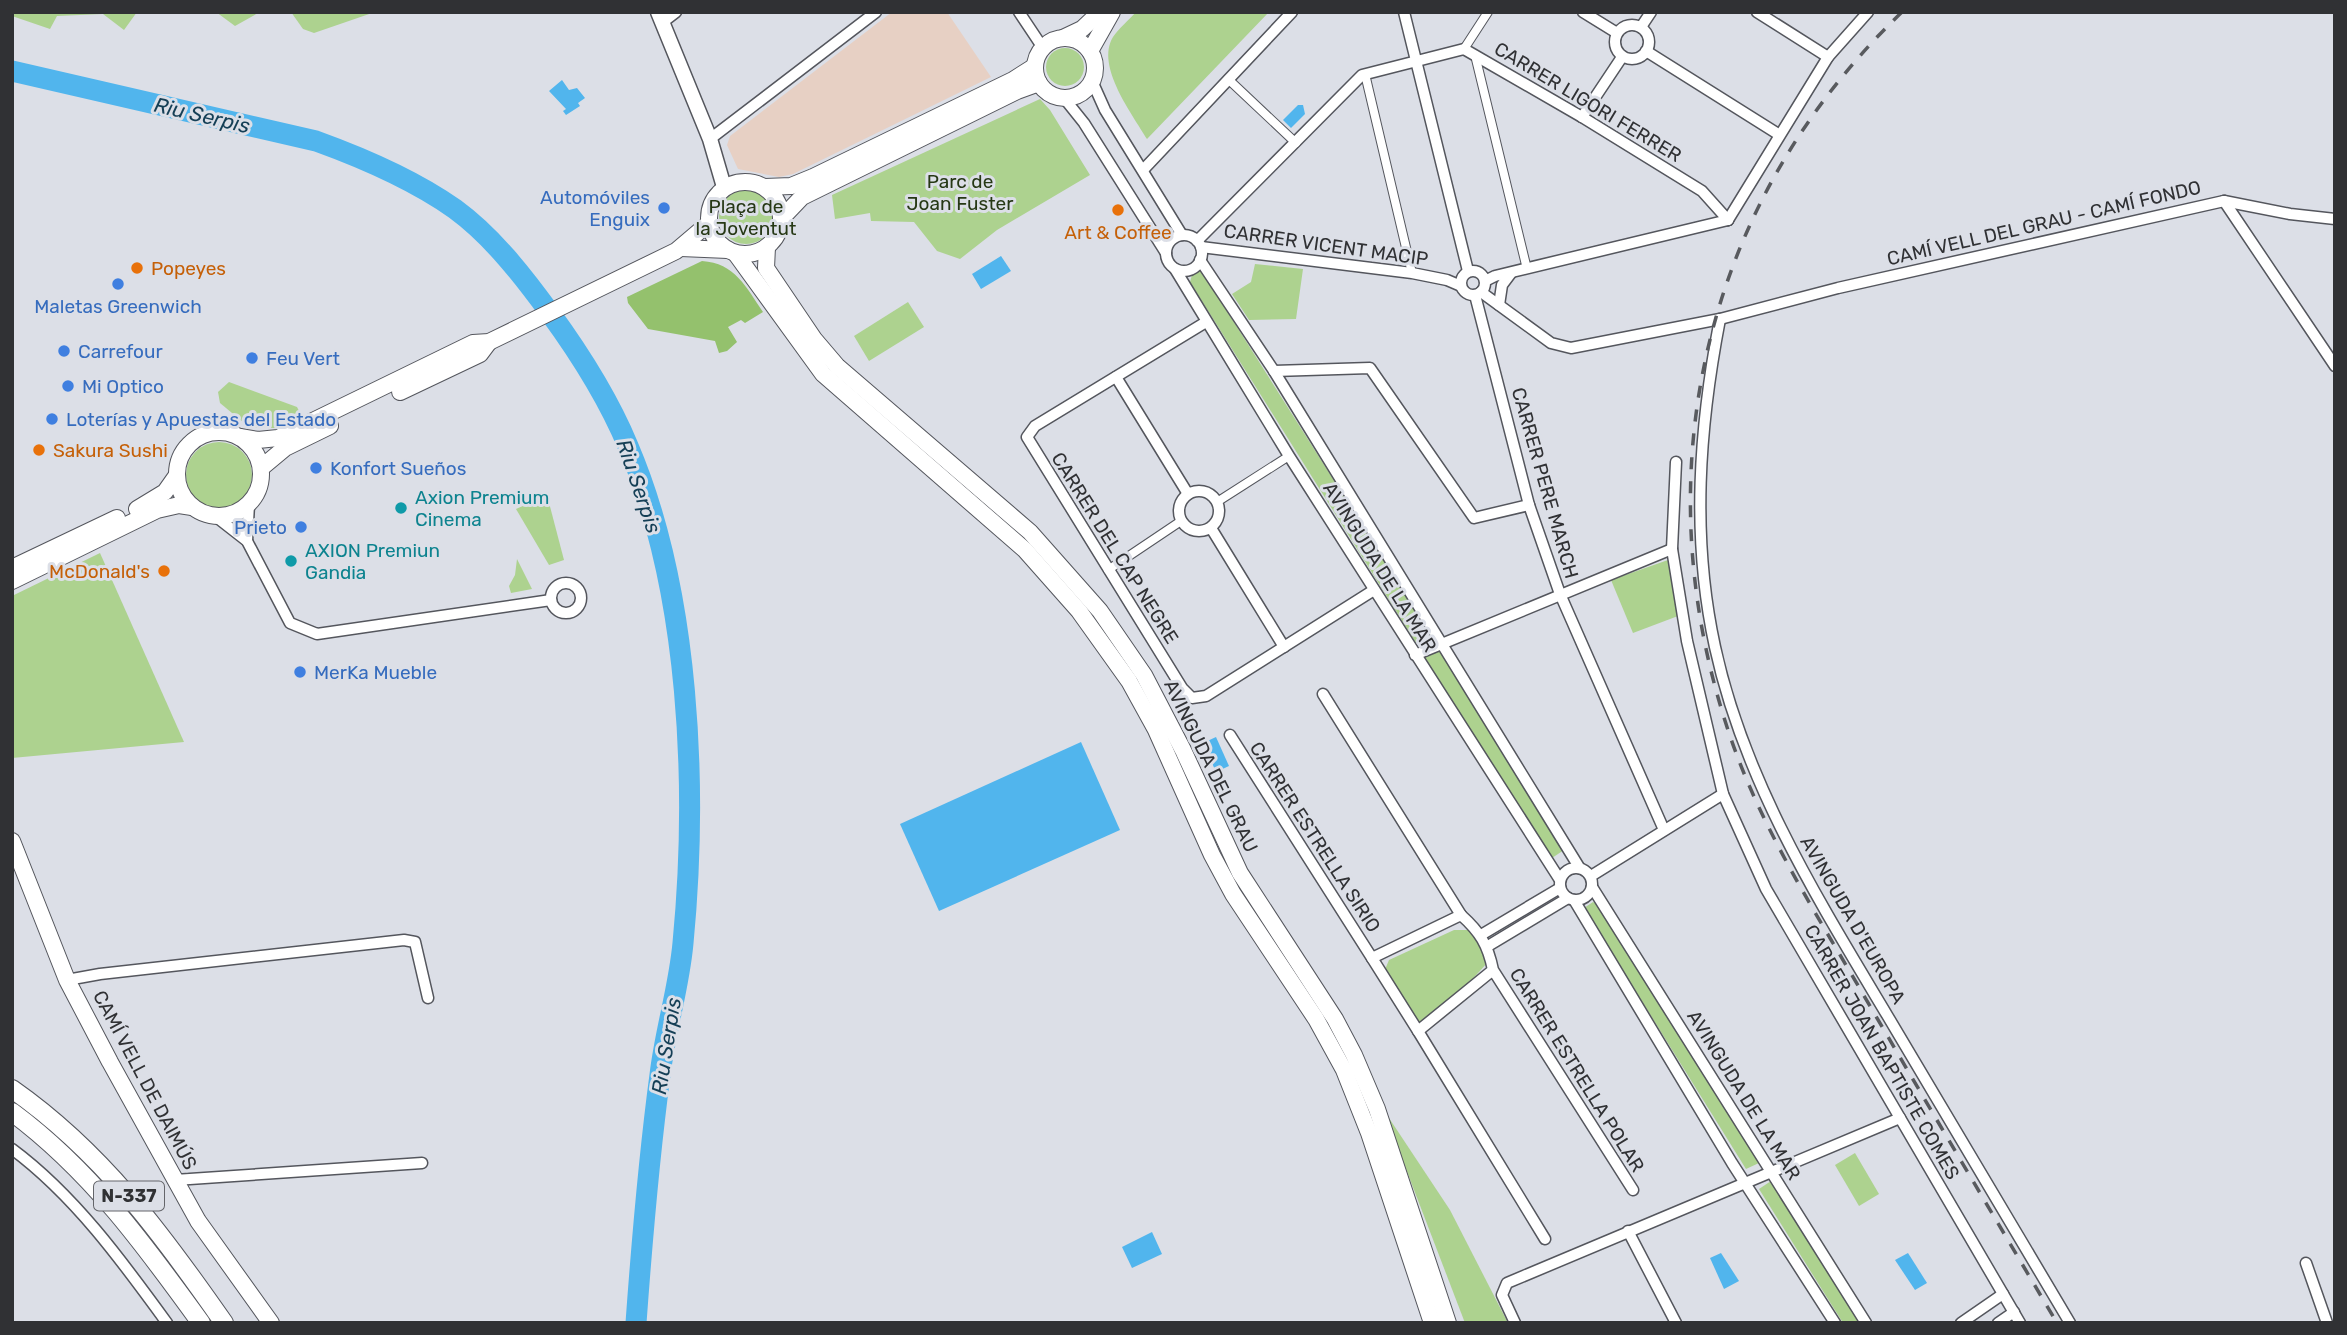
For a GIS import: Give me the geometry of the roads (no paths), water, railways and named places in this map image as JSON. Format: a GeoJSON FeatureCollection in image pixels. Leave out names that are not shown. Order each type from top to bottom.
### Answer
{"type":"FeatureCollection","features":[{"type":"Feature","properties":{"kind":"highway","name":"N-337"},"geometry":{"type":"LineString","coordinates":[[12,1089],[65,1129],[112,1175],[224,1323]]}},
{"type":"Feature","properties":{"kind":"highway","name":"N-337"},"geometry":{"type":"LineString","coordinates":[[12,1112],[58,1148],[93,1182],[130,1224],[201,1323]]}},
{"type":"Feature","properties":{"kind":"main road"},"geometry":{"type":"LineString","coordinates":[[1063,38],[1078,41],[1090,51],[1095,65],[1092,81],[1081,94],[1064,98],[1046,91],[1039,83],[1035,66],[1042,48],[1063,38],[1082,29],[1100,12]]}},
{"type":"Feature","properties":{"kind":"main road"},"geometry":{"type":"LineString","coordinates":[[1090,51],[1112,12]]}},
{"type":"Feature","properties":{"kind":"main road"},"geometry":{"type":"LineString","coordinates":[[732,252],[719,243],[709,223],[712,203],[724,187],[749,181],[765,187],[791,186],[1013,80],[1035,66]]}},
{"type":"Feature","properties":{"kind":"main road"},"geometry":{"type":"LineString","coordinates":[[781,219],[802,197],[1017,91],[1039,83]]}},
{"type":"Feature","properties":{"kind":"main road"},"geometry":{"type":"LineString","coordinates":[[681,248],[748,254],[767,247],[778,234],[781,219],[774,196],[765,187]]}},
{"type":"Feature","properties":{"kind":"main road"},"geometry":{"type":"LineString","coordinates":[[192,507],[184,498],[177,475],[179,461],[195,439],[220,431],[258,440],[278,438],[473,343],[489,342],[623,277],[681,248],[709,223]]}},
{"type":"Feature","properties":{"kind":"main road","name":"AVINGUDA DEL GRAU"},"geometry":{"type":"LineString","coordinates":[[767,247],[766,268],[814,339],[837,366],[1030,532],[1100,611],[1143,675],[1175,732],[1236,866],[1335,1020],[1363,1074],[1448,1323]]}},
{"type":"Feature","properties":{"kind":"main road","name":"AVINGUDA DEL GRAU"},"geometry":{"type":"LineString","coordinates":[[732,252],[823,374],[1025,550],[1079,611],[1129,681],[1156,730],[1212,855],[1233,894],[1316,1018],[1344,1070],[1369,1133],[1432,1323]]}},
{"type":"Feature","properties":{"kind":"main road"},"geometry":{"type":"LineString","coordinates":[[261,468],[285,448],[480,354],[489,342]]}},
{"type":"Feature","properties":{"kind":"main road"},"geometry":{"type":"LineString","coordinates":[[12,581],[157,510],[179,505],[215,516],[227,516],[249,504],[257,493],[261,468],[254,450],[240,437]]}},
{"type":"Feature","properties":{"kind":"main road"},"geometry":{"type":"LineString","coordinates":[[12,568],[153,501],[165,492],[177,475]]}},
{"type":"Feature","properties":{"kind":"main road","name":"CAMÍ VELL DE DAIMÚS"},"geometry":{"type":"LineString","coordinates":[[12,841],[66,980],[198,1221],[271,1323]]}},
{"type":"Feature","properties":{"kind":"street"},"geometry":{"type":"LineString","coordinates":[[676,12],[661,17],[710,139],[724,187]]}},
{"type":"Feature","properties":{"kind":"street"},"geometry":{"type":"LineString","coordinates":[[710,139],[876,12]]}},
{"type":"Feature","properties":{"kind":"street"},"geometry":{"type":"LineString","coordinates":[[1019,12],[1042,48]]}},
{"type":"Feature","properties":{"kind":"street"},"geometry":{"type":"LineString","coordinates":[[1143,170],[1292,12]]}},
{"type":"Feature","properties":{"kind":"street"},"geometry":{"type":"LineString","coordinates":[[1404,12],[1466,293],[1511,273],[1728,220],[1778,134],[1828,57],[1866,13]]}},
{"type":"Feature","properties":{"kind":"street"},"geometry":{"type":"LineString","coordinates":[[1464,49],[1488,12]]}},
{"type":"Feature","properties":{"kind":"street"},"geometry":{"type":"LineString","coordinates":[[1583,12],[1617,33]]}},
{"type":"Feature","properties":{"kind":"street"},"geometry":{"type":"LineString","coordinates":[[1641,27],[1651,12]]}},
{"type":"Feature","properties":{"kind":"street"},"geometry":{"type":"LineString","coordinates":[[1760,13],[1828,57]]}},
{"type":"Feature","properties":{"kind":"street"},"geometry":{"type":"LineString","coordinates":[[1622,57],[1614,44],[1617,33],[1627,25],[1641,27]]}},
{"type":"Feature","properties":{"kind":"street"},"geometry":{"type":"LineString","coordinates":[[1622,57],[1636,59],[1646,51],[1649,40],[1641,27]]}},
{"type":"Feature","properties":{"kind":"street","name":"CARRER LIGORI FERRER"},"geometry":{"type":"LineString","coordinates":[[1365,75],[1416,59],[1464,49],[1702,191],[1728,220]]}},
{"type":"Feature","properties":{"kind":"street"},"geometry":{"type":"LineString","coordinates":[[1646,51],[1778,134]]}},
{"type":"Feature","properties":{"kind":"street"},"geometry":{"type":"LineString","coordinates":[[1475,54],[1527,269]]}},
{"type":"Feature","properties":{"kind":"street"},"geometry":{"type":"LineString","coordinates":[[1582,117],[1622,57]]}},
{"type":"Feature","properties":{"kind":"street"},"geometry":{"type":"LineString","coordinates":[[1064,98],[1081,118],[1175,269],[1188,271],[1200,260],[1199,244],[1365,75]]}},
{"type":"Feature","properties":{"kind":"street"},"geometry":{"type":"LineString","coordinates":[[1365,75],[1412,273]]}},
{"type":"Feature","properties":{"kind":"street"},"geometry":{"type":"LineString","coordinates":[[1228,79],[1296,143]]}},
{"type":"Feature","properties":{"kind":"street"},"geometry":{"type":"LineString","coordinates":[[1092,81],[1105,110],[1182,235],[1199,244]]}},
{"type":"Feature","properties":{"kind":"street"},"geometry":{"type":"LineString","coordinates":[[2224,201],[2290,214],[2335,219]]}},
{"type":"Feature","properties":{"kind":"street","name":"CAMÍ VELL DEL GRAU - CAMÍ FONDO"},"geometry":{"type":"LineString","coordinates":[[1498,303],[1556,346],[1571,348],[1720,319],[1838,288],[2224,201],[2335,366]]}},
{"type":"Feature","properties":{"kind":"street"},"geometry":{"type":"LineString","coordinates":[[1166,253],[1169,243],[1182,235]]}},
{"type":"Feature","properties":{"kind":"street","name":"CARRER VICENT MACIP"},"geometry":{"type":"LineString","coordinates":[[1199,244],[1447,280],[1464,278]]}},
{"type":"Feature","properties":{"kind":"street","name":"AVINGUDA DE LA MAR"},"geometry":{"type":"LineString","coordinates":[[1200,260],[1273,371],[1578,867]]}},
{"type":"Feature","properties":{"kind":"street","name":"AVINGUDA DE LA MAR"},"geometry":{"type":"LineString","coordinates":[[1175,269],[1289,456],[1560,884]]}},
{"type":"Feature","properties":{"kind":"street"},"geometry":{"type":"LineString","coordinates":[[1498,303],[1502,285],[1511,273]]}},
{"type":"Feature","properties":{"kind":"street"},"geometry":{"type":"LineString","coordinates":[[1464,278],[1484,284],[1498,303]]}},
{"type":"Feature","properties":{"kind":"street","name":"CARRER PERE MARCH"},"geometry":{"type":"LineString","coordinates":[[1484,284],[1529,505],[1560,594],[1664,830]]}},
{"type":"Feature","properties":{"kind":"street","name":"AVINGUDA D'EUROPA"},"geometry":{"type":"LineString","coordinates":[[1720,319],[1702,423],[1700,500],[1704,588],[1715,648],[1734,716],[1765,795],[1805,877],[2070,1323]]}},
{"type":"Feature","properties":{"kind":"street"},"geometry":{"type":"LineString","coordinates":[[1188,494],[1116,377],[1206,322]]}},
{"type":"Feature","properties":{"kind":"street"},"geometry":{"type":"LineString","coordinates":[[1273,371],[1370,368],[1475,518],[1529,505]]}},
{"type":"Feature","properties":{"kind":"street","name":"CARRER DEL CAP NEGRE"},"geometry":{"type":"LineString","coordinates":[[1116,377],[1035,426],[1027,437],[1028,442],[1182,688],[1192,698],[1201,698],[1284,647]]}},
{"type":"Feature","properties":{"kind":"street"},"geometry":{"type":"LineString","coordinates":[[1217,502],[1289,456]]}},
{"type":"Feature","properties":{"kind":"street","name":"CARRER JOAN BAPTISTE COMES"},"geometry":{"type":"LineString","coordinates":[[1676,462],[1672,549],[1687,641],[1723,794],[1766,889],[2020,1323]]}},
{"type":"Feature","properties":{"kind":"street"},"geometry":{"type":"LineString","coordinates":[[1201,491],[1217,502],[1219,516],[1211,528],[1198,532],[1181,521],[1180,506],[1188,494],[1201,491]]}},
{"type":"Feature","properties":{"kind":"street"},"geometry":{"type":"LineString","coordinates":[[247,541],[249,504]]}},
{"type":"Feature","properties":{"kind":"street"},"geometry":{"type":"LineString","coordinates":[[215,516],[247,541],[288,620],[297,628],[317,634],[551,600]]}},
{"type":"Feature","properties":{"kind":"street"},"geometry":{"type":"LineString","coordinates":[[1108,570],[1181,521]]}},
{"type":"Feature","properties":{"kind":"street"},"geometry":{"type":"LineString","coordinates":[[1211,528],[1284,647],[1374,590]]}},
{"type":"Feature","properties":{"kind":"street"},"geometry":{"type":"LineString","coordinates":[[1415,655],[1672,549]]}},
{"type":"Feature","properties":{"kind":"street","name":"CARRER ESTRELLA POLAR"},"geometry":{"type":"LineString","coordinates":[[1323,694],[1461,915],[1488,946],[1493,970],[1633,1190]]}},
{"type":"Feature","properties":{"kind":"street","name":"CARRER ESTRELLA SIRIO"},"geometry":{"type":"LineString","coordinates":[[1230,736],[1371,958]]}},
{"type":"Feature","properties":{"kind":"street"},"geometry":{"type":"LineString","coordinates":[[1488,946],[1571,899],[1589,894],[1591,881],[1664,830],[1723,794]]}},
{"type":"Feature","properties":{"kind":"street"},"geometry":{"type":"LineString","coordinates":[[1481,935],[1560,884],[1566,870],[1578,867],[1591,881]]}},
{"type":"Feature","properties":{"kind":"street","name":"AVINGUDA DE LA MAR"},"geometry":{"type":"LineString","coordinates":[[1591,881],[1866,1323]]}},
{"type":"Feature","properties":{"kind":"street"},"geometry":{"type":"LineString","coordinates":[[1560,884],[1744,1182],[1835,1323]]}},
{"type":"Feature","properties":{"kind":"street"},"geometry":{"type":"LineString","coordinates":[[1461,915],[1371,958],[1545,1239]]}},
{"type":"Feature","properties":{"kind":"street"},"geometry":{"type":"LineString","coordinates":[[66,980],[404,940],[415,942],[428,998]]}},
{"type":"Feature","properties":{"kind":"street","name":"CARRER ESTRELLA POLAR"},"geometry":{"type":"LineString","coordinates":[[1418,1031],[1493,970]]}},
{"type":"Feature","properties":{"kind":"street"},"geometry":{"type":"LineString","coordinates":[[1515,1323],[1502,1295],[1507,1283],[1900,1118]]}},
{"type":"Feature","properties":{"kind":"street"},"geometry":{"type":"LineString","coordinates":[[12,1149],[58,1190],[117,1255],[167,1323]]}},
{"type":"Feature","properties":{"kind":"street"},"geometry":{"type":"LineString","coordinates":[[174,1180],[422,1163]]}},
{"type":"Feature","properties":{"kind":"street"},"geometry":{"type":"LineString","coordinates":[[1628,1231],[1676,1323]]}},
{"type":"Feature","properties":{"kind":"street"},"geometry":{"type":"LineString","coordinates":[[2306,1263],[2326,1323]]}},
{"type":"Feature","properties":{"kind":"street"},"geometry":{"type":"LineString","coordinates":[[1961,1323],[2003,1294]]}},
{"type":"Feature","properties":{"kind":"street"},"geometry":{"type":"LineString","coordinates":[[1998,1323],[2014,1312]]}},
{"type":"Feature","properties":{"kind":"water"},"geometry":{"type":"Polygon","coordinates":[[[562,80],[569,90],[577,88],[585,98],[578,103],[580,106],[566,115],[563,111],[566,109],[549,91],[562,80]]]}},
{"type":"Feature","properties":{"kind":"water"},"geometry":{"type":"Polygon","coordinates":[[[1298,105],[1303,105],[1305,114],[1291,128],[1283,120],[1298,105]]]}},
{"type":"Feature","properties":{"kind":"water"},"geometry":{"type":"Polygon","coordinates":[[[1001,256],[1011,271],[981,289],[972,274],[1001,256]]]}},
{"type":"Feature","properties":{"kind":"water"},"geometry":{"type":"Polygon","coordinates":[[[1216,737],[1229,766],[1216,772],[1203,743],[1216,737]]]}},
{"type":"Feature","properties":{"kind":"water"},"geometry":{"type":"Polygon","coordinates":[[[1081,742],[1120,830],[939,911],[900,824],[1081,742]]]}},
{"type":"Feature","properties":{"kind":"water"},"geometry":{"type":"Polygon","coordinates":[[[1152,1232],[1162,1254],[1132,1268],[1122,1247],[1152,1232]]]}},
{"type":"Feature","properties":{"kind":"water"},"geometry":{"type":"Polygon","coordinates":[[[1721,1253],[1739,1281],[1724,1289],[1710,1258],[1721,1253]]]}},
{"type":"Feature","properties":{"kind":"water"},"geometry":{"type":"Polygon","coordinates":[[[1908,1253],[1927,1283],[1915,1290],[1895,1260],[1908,1253]]]}},
{"type":"Feature","properties":{"kind":"waterway","name":"Riu Serpis"},"geometry":{"type":"LineString","coordinates":[[12,71],[316,141],[370,162],[423,189],[469,220],[506,257],[572,344],[612,411],[649,503],[665,563],[677,626],[689,755],[683,943],[656,1106],[636,1323]]}},
{"type":"Feature","properties":{"kind":"railway"},"geometry":{"type":"LineString","coordinates":[[1902,12],[1834,87],[1779,169],[1737,256],[1708,347],[1693,441],[1691,538],[1703,635],[1729,733],[1756,801],[1807,899],[2057,1323]]}},
{"type":"Feature","properties":{"kind":"place","name":"Automóviles Enguix"},"geometry":{"type":"Point","coordinates":[664,208]}},
{"type":"Feature","properties":{"kind":"place","name":"Art & Coffee"},"geometry":{"type":"Point","coordinates":[1118,210]}},
{"type":"Feature","properties":{"kind":"place","name":"Popeyes"},"geometry":{"type":"Point","coordinates":[137,268]}},
{"type":"Feature","properties":{"kind":"place","name":"Maletas Greenwich"},"geometry":{"type":"Point","coordinates":[118,284]}},
{"type":"Feature","properties":{"kind":"place","name":"Carrefour"},"geometry":{"type":"Point","coordinates":[64,351]}},
{"type":"Feature","properties":{"kind":"place","name":"Feu Vert"},"geometry":{"type":"Point","coordinates":[252,358]}},
{"type":"Feature","properties":{"kind":"place","name":"Mi Optico"},"geometry":{"type":"Point","coordinates":[68,386]}},
{"type":"Feature","properties":{"kind":"place","name":"Loterías y Apuestas del Estado"},"geometry":{"type":"Point","coordinates":[52,419]}},
{"type":"Feature","properties":{"kind":"place","name":"Sakura Sushi"},"geometry":{"type":"Point","coordinates":[39,450]}},
{"type":"Feature","properties":{"kind":"place","name":"Konfort Sueños"},"geometry":{"type":"Point","coordinates":[316,468]}},
{"type":"Feature","properties":{"kind":"place","name":"Axion Premium Cinema"},"geometry":{"type":"Point","coordinates":[401,508]}},
{"type":"Feature","properties":{"kind":"place","name":"Prieto"},"geometry":{"type":"Point","coordinates":[301,527]}},
{"type":"Feature","properties":{"kind":"place","name":"AXION Premiun Gandia"},"geometry":{"type":"Point","coordinates":[291,561]}},
{"type":"Feature","properties":{"kind":"place","name":"McDonald's"},"geometry":{"type":"Point","coordinates":[164,571]}},
{"type":"Feature","properties":{"kind":"place","name":"MerKa Mueble"},"geometry":{"type":"Point","coordinates":[300,672]}},
{"type":"Feature","properties":{"kind":"park label","name":"Parc de Joan Fuster"},"geometry":{"type":"Point","coordinates":[960,192]}},
{"type":"Feature","properties":{"kind":"park label","name":"Plaça de la Joventut"},"geometry":{"type":"Point","coordinates":[746,217]}}]}
